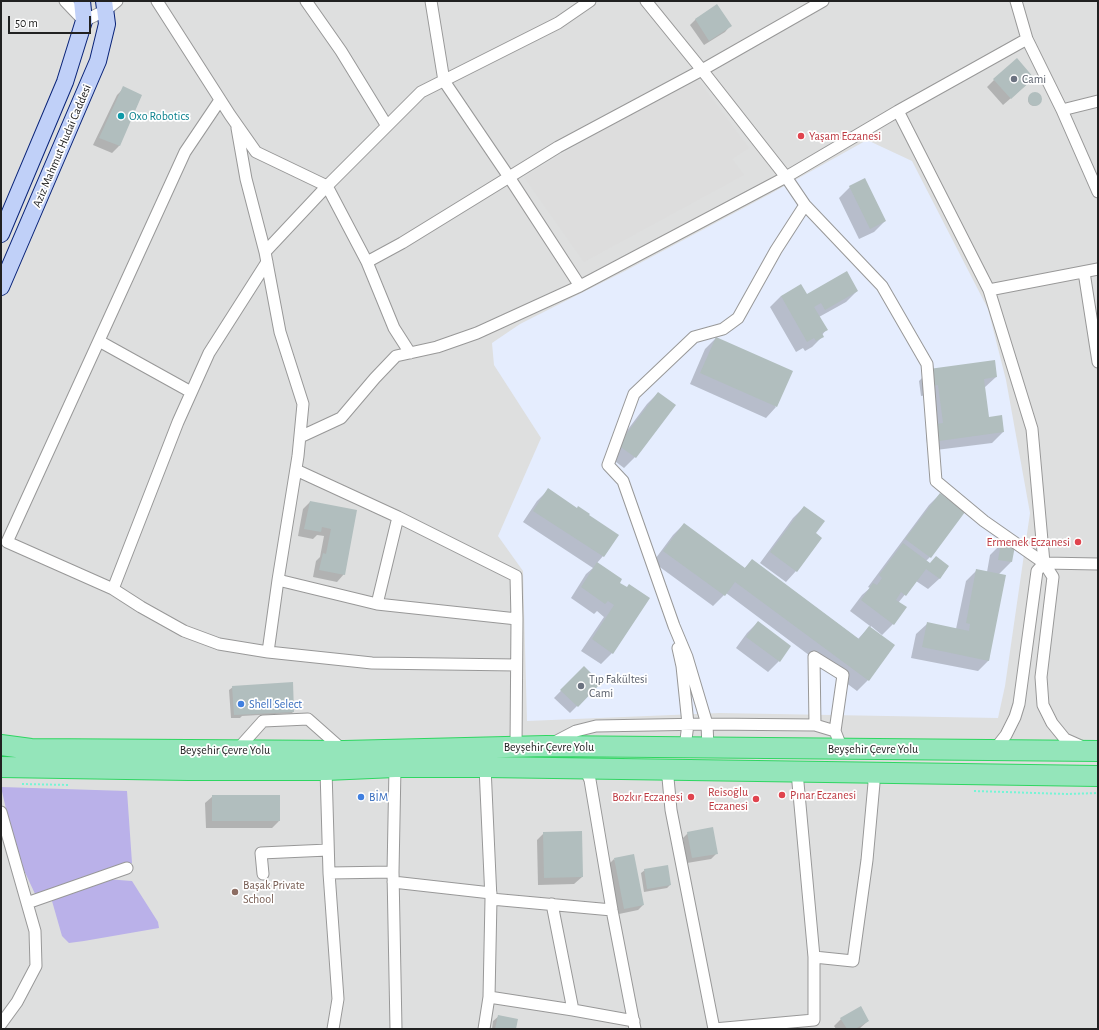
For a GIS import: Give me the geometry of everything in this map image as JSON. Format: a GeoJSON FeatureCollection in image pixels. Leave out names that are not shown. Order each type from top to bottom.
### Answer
{"type":"FeatureCollection","features":[{"type":"Feature","properties":{"kind":"highway","name":"Beyşehir Çevre Yolu"},"geometry":{"type":"LineString","coordinates":[[1,745],[31,749],[344,751],[546,746],[708,748],[838,740],[995,750],[1094,751]]}},
{"type":"Feature","properties":{"kind":"highway","name":"Beyşehir Çevre Yolu"},"geometry":{"type":"LineString","coordinates":[[1,767],[188,770],[326,770],[395,767],[485,767],[1098,776]]}},
{"type":"Feature","properties":{"kind":"street"},"geometry":{"type":"LineString","coordinates":[[65,1],[84,20],[109,4]]}},
{"type":"Feature","properties":{"kind":"street","name":"Aziz Mahmut Hudai Caddesi"},"geometry":{"type":"LineString","coordinates":[[1,234],[65,82],[84,20],[82,1]]}},
{"type":"Feature","properties":{"kind":"street"},"geometry":{"type":"LineString","coordinates":[[157,1],[220,100],[256,152],[327,186],[367,262],[394,328],[410,353]]}},
{"type":"Feature","properties":{"kind":"street"},"geometry":{"type":"LineString","coordinates":[[306,1],[341,51],[387,126]]}},
{"type":"Feature","properties":{"kind":"street"},"geometry":{"type":"LineString","coordinates":[[431,1],[444,81],[580,286]]}},
{"type":"Feature","properties":{"kind":"street"},"geometry":{"type":"LineString","coordinates":[[113,589],[175,429],[191,392],[209,353],[266,257],[327,186],[422,92],[558,23],[590,1]]}},
{"type":"Feature","properties":{"kind":"street"},"geometry":{"type":"LineString","coordinates":[[646,1],[786,177],[805,205],[882,286],[927,364],[936,480],[984,522],[1044,563],[1053,577],[1041,677],[1043,705],[1052,723],[1065,739],[1094,751]]}},
{"type":"Feature","properties":{"kind":"street"},"geometry":{"type":"LineString","coordinates":[[367,262],[402,243],[558,148],[702,70],[823,1]]}},
{"type":"Feature","properties":{"kind":"street"},"geometry":{"type":"LineString","coordinates":[[1016,1],[1027,39],[1062,110],[1098,192]]}},
{"type":"Feature","properties":{"kind":"street","name":"Aziz Mahmut Hudai Caddesi"},"geometry":{"type":"LineString","coordinates":[[1,287],[98,61],[108,24],[109,4]]}},
{"type":"Feature","properties":{"kind":"street"},"geometry":{"type":"LineString","coordinates":[[300,437],[341,418],[396,356],[437,347],[477,333],[580,286],[786,177],[898,111],[1027,39]]}},
{"type":"Feature","properties":{"kind":"street"},"geometry":{"type":"LineString","coordinates":[[220,100],[185,152],[99,341],[4,541],[113,589],[141,607],[184,631],[219,644],[268,652],[372,663],[516,665]]}},
{"type":"Feature","properties":{"kind":"street"},"geometry":{"type":"LineString","coordinates":[[1062,110],[1098,101]]}},
{"type":"Feature","properties":{"kind":"street"},"geometry":{"type":"LineString","coordinates":[[898,111],[989,290],[1032,429],[1044,563],[1037,571],[1019,704],[1006,735],[995,750]]}},
{"type":"Feature","properties":{"kind":"street"},"geometry":{"type":"LineString","coordinates":[[236,124],[246,179],[266,257],[280,332],[303,404],[296,470],[268,652]]}},
{"type":"Feature","properties":{"kind":"street"},"geometry":{"type":"LineString","coordinates":[[708,748],[708,724],[687,657],[674,626],[623,481],[608,465],[634,394],[694,337],[723,329],[738,318],[776,250],[805,205]]}},
{"type":"Feature","properties":{"kind":"street"},"geometry":{"type":"LineString","coordinates":[[989,290],[1098,269]]}},
{"type":"Feature","properties":{"kind":"street"},"geometry":{"type":"LineString","coordinates":[[1084,272],[1098,362]]}},
{"type":"Feature","properties":{"kind":"street"},"geometry":{"type":"LineString","coordinates":[[99,341],[191,392]]}},
{"type":"Feature","properties":{"kind":"street"},"geometry":{"type":"LineString","coordinates":[[296,470],[398,517],[516,576],[516,747]]}},
{"type":"Feature","properties":{"kind":"street"},"geometry":{"type":"LineString","coordinates":[[377,604],[398,517]]}},
{"type":"Feature","properties":{"kind":"street"},"geometry":{"type":"LineString","coordinates":[[1044,563],[1098,564]]}},
{"type":"Feature","properties":{"kind":"street"},"geometry":{"type":"LineString","coordinates":[[278,580],[377,604],[517,619]]}},
{"type":"Feature","properties":{"kind":"street"},"geometry":{"type":"LineString","coordinates":[[674,626],[682,666],[688,724],[685,747]]}},
{"type":"Feature","properties":{"kind":"street"},"geometry":{"type":"LineString","coordinates":[[546,746],[576,731],[596,726],[688,724],[815,725],[838,740],[844,675],[814,657],[815,725]]}},
{"type":"Feature","properties":{"kind":"street"},"geometry":{"type":"LineString","coordinates":[[237,750],[263,721],[308,719],[344,751]]}},
{"type":"Feature","properties":{"kind":"street"},"geometry":{"type":"LineString","coordinates":[[395,767],[393,877],[396,1029]]}},
{"type":"Feature","properties":{"kind":"street"},"geometry":{"type":"LineString","coordinates":[[484,1029],[489,997],[491,896],[485,767]]}},
{"type":"Feature","properties":{"kind":"street"},"geometry":{"type":"LineString","coordinates":[[489,997],[573,1010],[634,1025],[612,910],[590,780],[585,769]]}},
{"type":"Feature","properties":{"kind":"street"},"geometry":{"type":"LineString","coordinates":[[326,770],[329,873],[338,999],[333,1029]]}},
{"type":"Feature","properties":{"kind":"street"},"geometry":{"type":"LineString","coordinates":[[663,770],[668,778],[672,810],[714,1029],[815,1024],[814,957],[797,772]]}},
{"type":"Feature","properties":{"kind":"street"},"geometry":{"type":"LineString","coordinates":[[814,957],[853,961],[867,860],[874,783],[871,773]]}},
{"type":"Feature","properties":{"kind":"street"},"geometry":{"type":"LineString","coordinates":[[1,812],[35,931],[36,966],[17,1002],[1,1024]]}},
{"type":"Feature","properties":{"kind":"street"},"geometry":{"type":"LineString","coordinates":[[263,874],[261,853],[328,850]]}},
{"type":"Feature","properties":{"kind":"street"},"geometry":{"type":"LineString","coordinates":[[27,904],[127,868]]}},
{"type":"Feature","properties":{"kind":"street"},"geometry":{"type":"LineString","coordinates":[[329,873],[393,877],[491,896],[612,910]]}},
{"type":"Feature","properties":{"kind":"street"},"geometry":{"type":"LineString","coordinates":[[552,904],[573,1010]]}},
{"type":"Feature","properties":{"kind":"shaded area"},"geometry":{"type":"Polygon","coordinates":[[[1,1],[1098,1],[1098,1029],[1,1029],[1,1]]]}},
{"type":"Feature","properties":{"kind":"shaded area"},"geometry":{"type":"Polygon","coordinates":[[[694,75],[749,148],[732,159],[744,175],[584,262],[524,177],[694,75]]]}},
{"type":"Feature","properties":{"kind":"shaded area"},"geometry":{"type":"Polygon","coordinates":[[[867,140],[912,161],[988,309],[1006,380],[1030,513],[1005,686],[998,718],[720,713],[527,721],[523,571],[498,536],[541,438],[494,365],[492,343],[520,324],[625,271],[770,194],[867,140]]]}},
{"type":"Feature","properties":{"kind":"shaded area"},"geometry":{"type":"Polygon","coordinates":[[[1,787],[127,791],[132,863],[86,876],[36,896],[16,853],[1,787]]]}},
{"type":"Feature","properties":{"kind":"shaded area"},"geometry":{"type":"Polygon","coordinates":[[[106,879],[132,881],[158,922],[159,928],[69,943],[62,936],[52,901],[106,879]]]}},
{"type":"Feature","properties":{"kind":"building"},"geometry":{"type":"Polygon","coordinates":[[[717,4],[732,26],[709,41],[695,19],[717,4]]]}},
{"type":"Feature","properties":{"kind":"building","name":"Cami"},"geometry":{"type":"Polygon","coordinates":[[[1017,58],[1034,78],[1011,99],[993,79],[1017,58]]]}},
{"type":"Feature","properties":{"kind":"building","name":"Oxo Robotics"},"geometry":{"type":"Polygon","coordinates":[[[123,86],[142,95],[120,146],[99,138],[123,86]]]}},
{"type":"Feature","properties":{"kind":"building"},"geometry":{"type":"Polygon","coordinates":[[[1035,92],[1040,94],[1042,99],[1040,104],[1035,106],[1030,104],[1028,99],[1030,94],[1035,92]]]}},
{"type":"Feature","properties":{"kind":"building"},"geometry":{"type":"Polygon","coordinates":[[[865,178],[886,221],[870,229],[849,186],[865,178]]]}},
{"type":"Feature","properties":{"kind":"building"},"geometry":{"type":"Polygon","coordinates":[[[847,271],[858,291],[825,310],[821,303],[814,307],[828,330],[822,333],[824,337],[816,341],[814,338],[807,342],[781,296],[801,284],[807,294],[847,271]]]}},
{"type":"Feature","properties":{"kind":"building"},"geometry":{"type":"Polygon","coordinates":[[[716,337],[793,371],[777,407],[700,373],[716,337]]]}},
{"type":"Feature","properties":{"kind":"building"},"geometry":{"type":"Polygon","coordinates":[[[995,360],[997,377],[984,379],[989,417],[1002,415],[1004,432],[939,441],[937,424],[943,423],[938,385],[932,386],[929,369],[995,360]]]}},
{"type":"Feature","properties":{"kind":"building"},"geometry":{"type":"Polygon","coordinates":[[[658,392],[676,405],[636,458],[618,445],[658,392]]]}},
{"type":"Feature","properties":{"kind":"building"},"geometry":{"type":"Polygon","coordinates":[[[548,488],[577,508],[578,506],[619,535],[604,557],[533,511],[548,488]]]}},
{"type":"Feature","properties":{"kind":"building"},"geometry":{"type":"Polygon","coordinates":[[[940,493],[965,512],[931,558],[905,539],[940,493]]]}},
{"type":"Feature","properties":{"kind":"building"},"geometry":{"type":"Polygon","coordinates":[[[310,501],[357,510],[345,575],[319,570],[323,553],[326,554],[331,529],[322,527],[321,532],[304,529],[310,501]]]}},
{"type":"Feature","properties":{"kind":"building"},"geometry":{"type":"Polygon","coordinates":[[[804,506],[825,521],[816,533],[822,538],[797,572],[770,552],[804,506]]]}},
{"type":"Feature","properties":{"kind":"building"},"geometry":{"type":"Polygon","coordinates":[[[684,523],[745,568],[752,559],[859,639],[869,626],[895,645],[869,681],[735,582],[725,596],[663,551],[684,523]]]}},
{"type":"Feature","properties":{"kind":"building"},"geometry":{"type":"Polygon","coordinates":[[[903,543],[930,563],[936,556],[949,566],[940,579],[926,569],[906,596],[901,592],[896,600],[907,607],[894,625],[861,600],[873,583],[877,585],[882,578],[879,575],[903,543]]]}},
{"type":"Feature","properties":{"kind":"building"},"geometry":{"type":"Polygon","coordinates":[[[1001,543],[1015,546],[1012,562],[998,560],[1001,543]]]}},
{"type":"Feature","properties":{"kind":"building"},"geometry":{"type":"Polygon","coordinates":[[[597,562],[622,579],[620,583],[627,587],[629,584],[650,598],[613,654],[592,639],[614,605],[608,601],[605,604],[581,587],[597,562]]]}},
{"type":"Feature","properties":{"kind":"building"},"geometry":{"type":"Polygon","coordinates":[[[976,569],[1006,575],[989,661],[922,647],[927,622],[969,631],[970,624],[966,623],[976,569]]]}},
{"type":"Feature","properties":{"kind":"building"},"geometry":{"type":"Polygon","coordinates":[[[758,621],[791,646],[780,662],[746,637],[758,621]]]}},
{"type":"Feature","properties":{"kind":"building","name":"Tıp Fakültesi Cami"},"geometry":{"type":"Polygon","coordinates":[[[584,666],[601,683],[578,707],[560,690],[584,666]]]}},
{"type":"Feature","properties":{"kind":"building"},"geometry":{"type":"Polygon","coordinates":[[[293,682],[294,712],[234,715],[232,686],[293,682]]]}},
{"type":"Feature","properties":{"kind":"building"},"geometry":{"type":"Polygon","coordinates":[[[212,795],[280,795],[280,821],[212,821],[212,795]]]}},
{"type":"Feature","properties":{"kind":"building"},"geometry":{"type":"Polygon","coordinates":[[[713,827],[718,854],[692,858],[687,832],[713,827]]]}},
{"type":"Feature","properties":{"kind":"building"},"geometry":{"type":"Polygon","coordinates":[[[582,831],[583,877],[544,878],[543,832],[582,831]]]}},
{"type":"Feature","properties":{"kind":"building"},"geometry":{"type":"Polygon","coordinates":[[[634,854],[644,905],[624,909],[614,858],[634,854]]]}},
{"type":"Feature","properties":{"kind":"building"},"geometry":{"type":"Polygon","coordinates":[[[668,865],[671,885],[647,889],[644,869],[668,865]]]}},
{"type":"Feature","properties":{"kind":"building"},"geometry":{"type":"Polygon","coordinates":[[[861,1006],[869,1021],[855,1029],[847,1029],[840,1018],[861,1006]]]}},
{"type":"Feature","properties":{"kind":"building"},"geometry":{"type":"Polygon","coordinates":[[[498,1015],[518,1019],[516,1029],[495,1029],[498,1015]]]}},
{"type":"Feature","properties":{"kind":"place","name":"Cami"},"geometry":{"type":"Point","coordinates":[1014,79]}},
{"type":"Feature","properties":{"kind":"place","name":"Oxo Robotics"},"geometry":{"type":"Point","coordinates":[121,116]}},
{"type":"Feature","properties":{"kind":"place","name":"Yaşam Eczanesi"},"geometry":{"type":"Point","coordinates":[801,136]}},
{"type":"Feature","properties":{"kind":"place","name":"Ermenek Eczanesi"},"geometry":{"type":"Point","coordinates":[1078,542]}},
{"type":"Feature","properties":{"kind":"place","name":"Tıp Fakültesi Cami"},"geometry":{"type":"Point","coordinates":[581,686]}},
{"type":"Feature","properties":{"kind":"place","name":"Shell Select"},"geometry":{"type":"Point","coordinates":[241,704]}},
{"type":"Feature","properties":{"kind":"place","name":"Pınar Eczanesi"},"geometry":{"type":"Point","coordinates":[782,795]}},
{"type":"Feature","properties":{"kind":"place","name":"BİM"},"geometry":{"type":"Point","coordinates":[361,797]}},
{"type":"Feature","properties":{"kind":"place","name":"Bozkır Eczanesi"},"geometry":{"type":"Point","coordinates":[691,797]}},
{"type":"Feature","properties":{"kind":"place","name":"Reisoğlu Eczanesi"},"geometry":{"type":"Point","coordinates":[756,799]}},
{"type":"Feature","properties":{"kind":"place","name":"Başak Private School"},"geometry":{"type":"Point","coordinates":[235,892]}}]}
